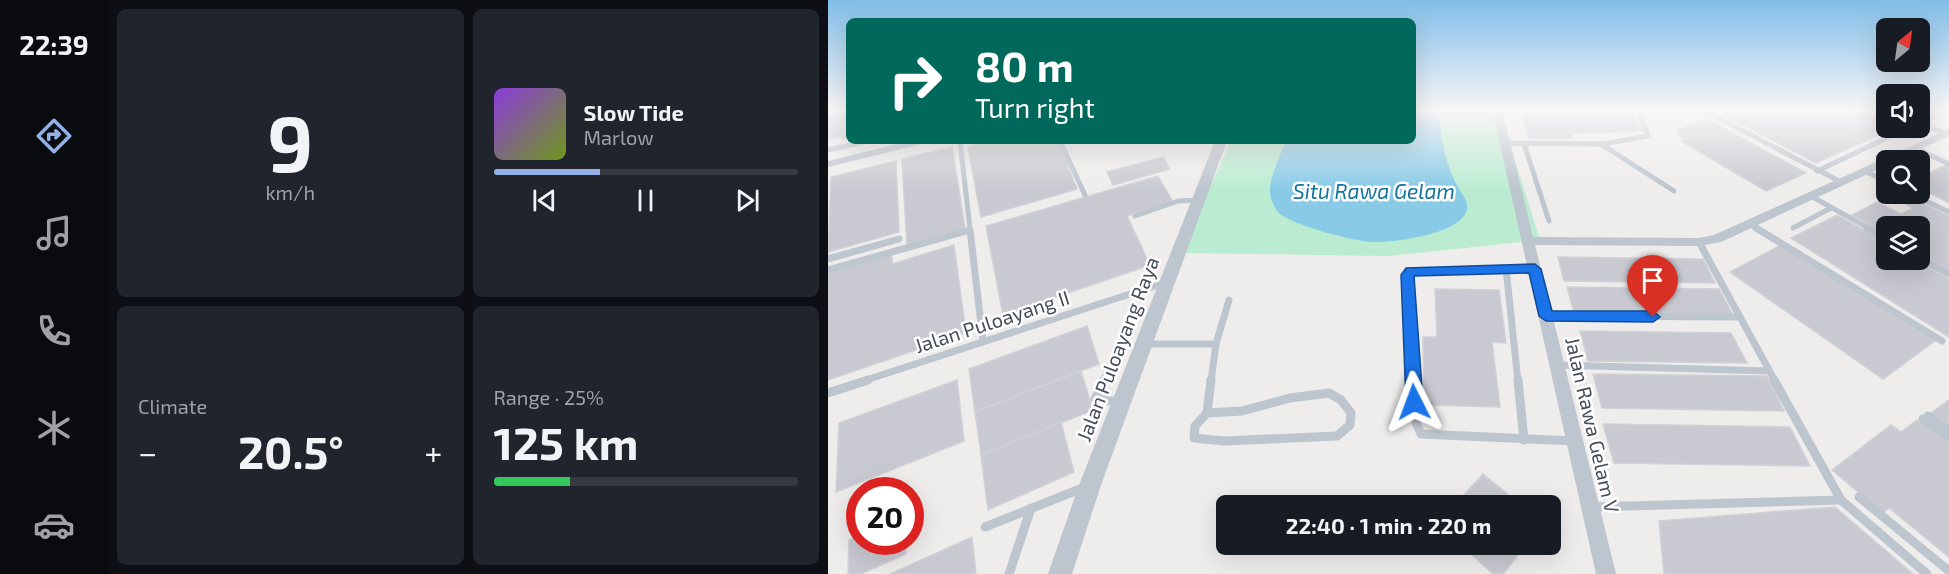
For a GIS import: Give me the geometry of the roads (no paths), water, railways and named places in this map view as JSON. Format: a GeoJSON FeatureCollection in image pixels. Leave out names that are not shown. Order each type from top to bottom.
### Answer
{"type":"FeatureCollection","features":[{"type":"Feature","properties":{"kind":"street","name":"Jalan Rawa Gelam V"},"geometry":{"type":"LineString","coordinates":[[1504,136],[1606,574]]}},
{"type":"Feature","properties":{"kind":"street"},"geometry":{"type":"LineString","coordinates":[[1911,150],[1941,136]]}},
{"type":"Feature","properties":{"kind":"street"},"geometry":{"type":"LineString","coordinates":[[828,164],[910,144]]}},
{"type":"Feature","properties":{"kind":"street","name":"Jalan Puloayang Raya"},"geometry":{"type":"LineString","coordinates":[[1060,574],[1090,485],[1220,144]]}},
{"type":"Feature","properties":{"kind":"street"},"geometry":{"type":"LineString","coordinates":[[1527,241],[1699,242],[1717,239],[1876,166]]}},
{"type":"Feature","properties":{"kind":"lane"},"geometry":{"type":"LineString","coordinates":[[1506,143],[1601,144],[1648,136]]}},
{"type":"Feature","properties":{"kind":"lane"},"geometry":{"type":"LineString","coordinates":[[1751,136],[1840,182]]}},
{"type":"Feature","properties":{"kind":"lane"},"geometry":{"type":"LineString","coordinates":[[1817,171],[1887,138]]}},
{"type":"Feature","properties":{"kind":"lane"},"geometry":{"type":"LineString","coordinates":[[828,150],[855,144]]}},
{"type":"Feature","properties":{"kind":"lane"},"geometry":{"type":"LineString","coordinates":[[960,144],[983,341]]}},
{"type":"Feature","properties":{"kind":"lane"},"geometry":{"type":"LineString","coordinates":[[1061,144],[1085,195]]}},
{"type":"Feature","properties":{"kind":"lane"},"geometry":{"type":"LineString","coordinates":[[1524,144],[1549,221]]}},
{"type":"Feature","properties":{"kind":"lane"},"geometry":{"type":"LineString","coordinates":[[1601,144],[1674,191]]}},
{"type":"Feature","properties":{"kind":"lane"},"geometry":{"type":"LineString","coordinates":[[1915,148],[1949,164]]}},
{"type":"Feature","properties":{"kind":"lane"},"geometry":{"type":"LineString","coordinates":[[1865,171],[1876,176]]}},
{"type":"Feature","properties":{"kind":"lane"},"geometry":{"type":"LineString","coordinates":[[1811,196],[1876,233]]}},
{"type":"Feature","properties":{"kind":"lane"},"geometry":{"type":"LineString","coordinates":[[1135,216],[1178,201],[1199,200]]}},
{"type":"Feature","properties":{"kind":"lane"},"geometry":{"type":"LineString","coordinates":[[1930,203],[1949,212]]}},
{"type":"Feature","properties":{"kind":"lane"},"geometry":{"type":"LineString","coordinates":[[1793,228],[1831,208]]}},
{"type":"Feature","properties":{"kind":"lane"},"geometry":{"type":"LineString","coordinates":[[1750,224],[1942,341]]}},
{"type":"Feature","properties":{"kind":"lane"},"geometry":{"type":"LineString","coordinates":[[828,270],[970,230]]}},
{"type":"Feature","properties":{"kind":"lane"},"geometry":{"type":"LineString","coordinates":[[828,260],[899,239]]}},
{"type":"Feature","properties":{"kind":"lane"},"geometry":{"type":"LineString","coordinates":[[1699,242],[1738,317],[1841,500],[1927,574]]}},
{"type":"Feature","properties":{"kind":"lane"},"geometry":{"type":"LineString","coordinates":[[1930,264],[1949,274]]}},
{"type":"Feature","properties":{"kind":"lane"},"geometry":{"type":"LineString","coordinates":[[1506,269],[1524,440]]}},
{"type":"Feature","properties":{"kind":"lane"},"geometry":{"type":"LineString","coordinates":[[1535,269],[1410,271],[1407,275],[1416,423],[1421,434],[1575,441]]}},
{"type":"Feature","properties":{"kind":"lane","name":"Jalan Puloayang II"},"geometry":{"type":"LineString","coordinates":[[828,393],[1167,282]]}},
{"type":"Feature","properties":{"kind":"lane"},"geometry":{"type":"LineString","coordinates":[[1207,413],[1242,411],[1290,398],[1329,393],[1341,400],[1351,413],[1350,425],[1337,436],[1224,441],[1194,438],[1195,426],[1207,413],[1216,344],[1229,300]]}},
{"type":"Feature","properties":{"kind":"lane"},"geometry":{"type":"LineString","coordinates":[[1546,316],[1738,317]]}},
{"type":"Feature","properties":{"kind":"lane"},"geometry":{"type":"LineString","coordinates":[[1121,402],[1095,399],[1122,341]]}},
{"type":"Feature","properties":{"kind":"lane"},"geometry":{"type":"LineString","coordinates":[[1143,344],[1216,344]]}},
{"type":"Feature","properties":{"kind":"lane"},"geometry":{"type":"LineString","coordinates":[[1557,365],[1768,371]]}},
{"type":"Feature","properties":{"kind":"lane"},"geometry":{"type":"LineString","coordinates":[[1949,431],[1926,418],[1949,438]]}},
{"type":"Feature","properties":{"kind":"lane"},"geometry":{"type":"LineString","coordinates":[[985,527],[1090,485]]}},
{"type":"Feature","properties":{"kind":"lane"},"geometry":{"type":"LineString","coordinates":[[1859,497],[1949,571]]}},
{"type":"Feature","properties":{"kind":"lane"},"geometry":{"type":"LineString","coordinates":[[1589,507],[1841,500]]}},
{"type":"Feature","properties":{"kind":"lane"},"geometry":{"type":"LineString","coordinates":[[1008,574],[1031,508]]}},
{"type":"Feature","properties":{"kind":"water","name":"Situ Rawa Gelam"},"geometry":{"type":"Polygon","coordinates":[[[1416,136],[1442,136],[1447,160],[1454,180],[1465,198],[1467,209],[1463,218],[1453,225],[1441,231],[1410,239],[1372,242],[1338,236],[1288,219],[1276,210],[1270,187],[1285,144],[1416,144],[1416,136]]]}}]}
